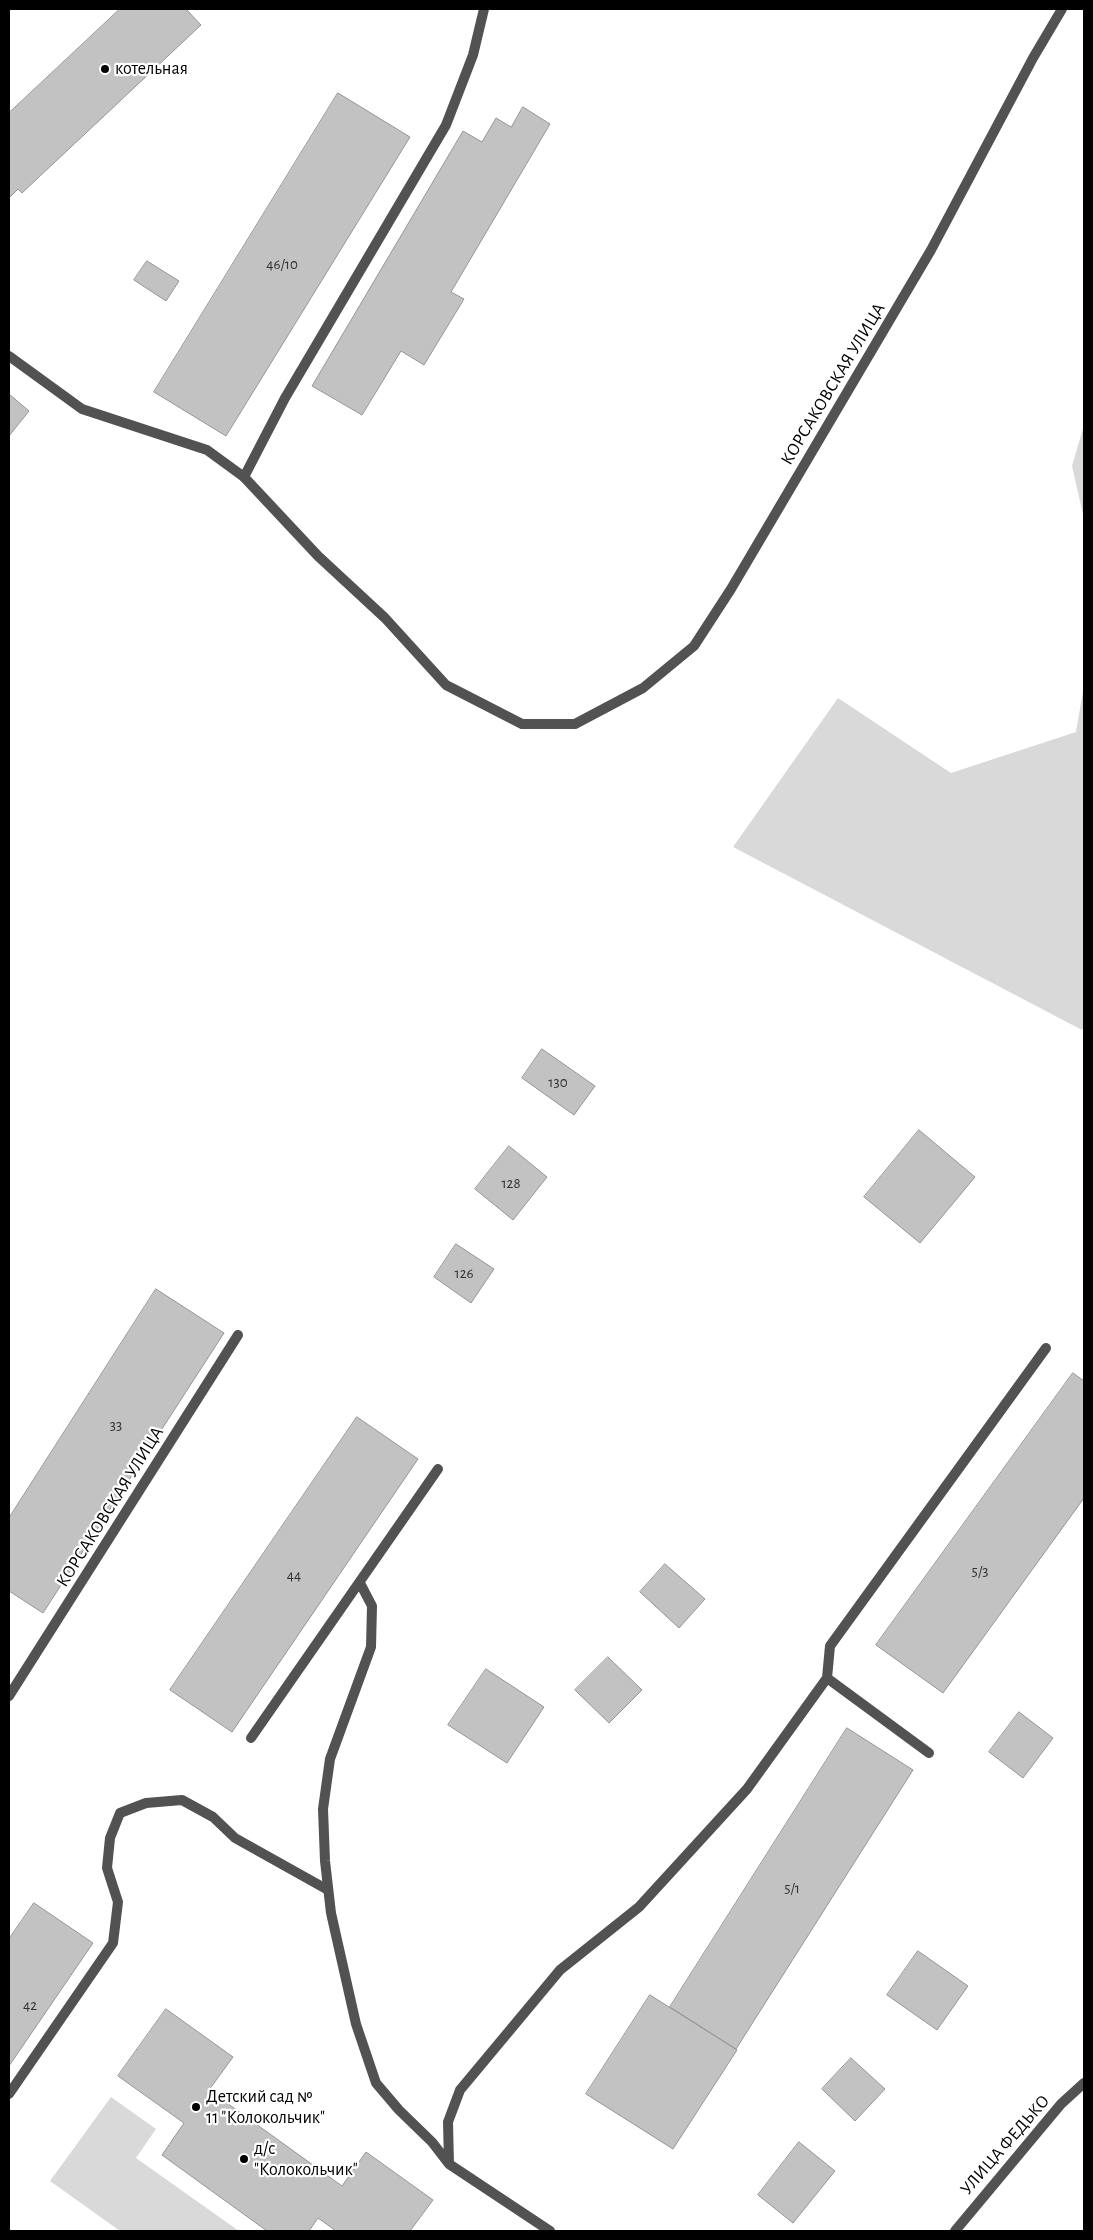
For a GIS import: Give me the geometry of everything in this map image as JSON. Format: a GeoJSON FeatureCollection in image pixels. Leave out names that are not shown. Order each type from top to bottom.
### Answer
{"type":"FeatureCollection","features":[{"type":"Feature","properties":{"kind":"street"},"geometry":{"type":"LineString","coordinates":[[9,356],[82,409],[207,450],[244,476],[285,398],[446,125],[473,55],[484,9]]}},
{"type":"Feature","properties":{"kind":"street","name":"КОРСАКОВСКАЯ УЛИЦА"},"geometry":{"type":"LineString","coordinates":[[244,476],[318,556],[385,618],[446,685],[522,724],[575,724],[643,688],[694,646],[731,589],[931,250],[1033,58],[1062,9]]}},
{"type":"Feature","properties":{"kind":"street","name":"КОРСАКОВСКАЯ УЛИЦА"},"geometry":{"type":"LineString","coordinates":[[9,1696],[238,1335]]}},
{"type":"Feature","properties":{"kind":"street"},"geometry":{"type":"LineString","coordinates":[[449,2164],[448,2122],[460,2090],[560,1970],[639,1907],[747,1790],[827,1678],[830,1646],[834,1640],[1046,1348]]}},
{"type":"Feature","properties":{"kind":"street"},"geometry":{"type":"LineString","coordinates":[[251,1738],[438,1469]]}},
{"type":"Feature","properties":{"kind":"street"},"geometry":{"type":"LineString","coordinates":[[360,1583],[372,1606],[370,1647],[330,1759],[323,1809],[328,1890],[340,1959],[356,2024],[376,2083],[399,2110],[432,2142],[449,2164],[550,2231]]}},
{"type":"Feature","properties":{"kind":"street"},"geometry":{"type":"LineString","coordinates":[[827,1678],[929,1753]]}},
{"type":"Feature","properties":{"kind":"street"},"geometry":{"type":"LineString","coordinates":[[9,2094],[113,1943],[118,1902],[107,1868],[110,1838],[120,1813],[146,1803],[182,1800],[213,1817],[235,1838],[328,1890]]}},
{"type":"Feature","properties":{"kind":"street","name":"УЛИЦА ФЕДЬКО"},"geometry":{"type":"LineString","coordinates":[[954,2231],[1061,2104],[1084,2083]]}},
{"type":"Feature","properties":{"kind":"shaded area"},"geometry":{"type":"Polygon","coordinates":[[[1084,425],[1084,519],[1072,466],[1084,425]]]}},
{"type":"Feature","properties":{"kind":"shaded area"},"geometry":{"type":"Polygon","coordinates":[[[1084,685],[1084,1027],[1082,1030],[733,847],[838,698],[951,773],[1076,732],[1084,685]]]}},
{"type":"Feature","properties":{"kind":"shaded area"},"geometry":{"type":"Polygon","coordinates":[[[111,2097],[156,2129],[136,2158],[239,2231],[120,2231],[50,2181],[111,2097]]]}},
{"type":"Feature","properties":{"kind":"building","name":"котельная"},"geometry":{"type":"Polygon","coordinates":[[[120,9],[186,9],[201,25],[22,193],[18,189],[9,198],[9,113],[120,9]]]}},
{"type":"Feature","properties":{"kind":"building"},"geometry":{"type":"Polygon","coordinates":[[[338,93],[410,137],[226,436],[154,392],[338,93]]]}},
{"type":"Feature","properties":{"kind":"building"},"geometry":{"type":"Polygon","coordinates":[[[523,107],[550,124],[451,292],[464,299],[424,365],[401,351],[362,415],[312,386],[463,131],[482,142],[496,118],[511,127],[523,107]]]}},
{"type":"Feature","properties":{"kind":"building"},"geometry":{"type":"Polygon","coordinates":[[[147,261],[179,281],[166,301],[134,280],[147,261]]]}},
{"type":"Feature","properties":{"kind":"building"},"geometry":{"type":"Polygon","coordinates":[[[9,394],[29,411],[9,436],[9,394]]]}},
{"type":"Feature","properties":{"kind":"building"},"geometry":{"type":"Polygon","coordinates":[[[542,1049],[595,1086],[574,1115],[522,1078],[542,1049]]]}},
{"type":"Feature","properties":{"kind":"building"},"geometry":{"type":"Polygon","coordinates":[[[919,1130],[975,1177],[920,1243],[864,1197],[919,1130]]]}},
{"type":"Feature","properties":{"kind":"building"},"geometry":{"type":"Polygon","coordinates":[[[509,1146],[547,1177],[513,1220],[475,1189],[509,1146]]]}},
{"type":"Feature","properties":{"kind":"building"},"geometry":{"type":"Polygon","coordinates":[[[456,1244],[494,1269],[471,1303],[434,1277],[456,1244]]]}},
{"type":"Feature","properties":{"kind":"building"},"geometry":{"type":"Polygon","coordinates":[[[156,1289],[224,1333],[43,1613],[9,1591],[9,1518],[156,1289]]]}},
{"type":"Feature","properties":{"kind":"building"},"geometry":{"type":"Polygon","coordinates":[[[1073,1373],[1084,1381],[1084,1498],[943,1693],[876,1645],[1073,1373]]]}},
{"type":"Feature","properties":{"kind":"building"},"geometry":{"type":"Polygon","coordinates":[[[357,1417],[418,1459],[232,1732],[170,1690],[357,1417]]]}},
{"type":"Feature","properties":{"kind":"building"},"geometry":{"type":"Polygon","coordinates":[[[665,1564],[705,1599],[679,1628],[640,1592],[665,1564]]]}},
{"type":"Feature","properties":{"kind":"building"},"geometry":{"type":"Polygon","coordinates":[[[608,1657],[642,1690],[609,1723],[575,1690],[608,1657]]]}},
{"type":"Feature","properties":{"kind":"building"},"geometry":{"type":"Polygon","coordinates":[[[486,1669],[544,1707],[507,1763],[448,1725],[486,1669]]]}},
{"type":"Feature","properties":{"kind":"building"},"geometry":{"type":"Polygon","coordinates":[[[1019,1712],[1053,1738],[1023,1778],[989,1752],[1019,1712]]]}},
{"type":"Feature","properties":{"kind":"building"},"geometry":{"type":"Polygon","coordinates":[[[847,1728],[913,1770],[736,2049],[670,2007],[847,1728]]]}},
{"type":"Feature","properties":{"kind":"building"},"geometry":{"type":"Polygon","coordinates":[[[34,1903],[93,1943],[9,2066],[9,1939],[34,1903]]]}},
{"type":"Feature","properties":{"kind":"building"},"geometry":{"type":"Polygon","coordinates":[[[918,1951],[968,1986],[937,2030],[887,1995],[918,1951]]]}},
{"type":"Feature","properties":{"kind":"building"},"geometry":{"type":"Polygon","coordinates":[[[650,1995],[737,2050],[673,2149],[586,2094],[650,1995]]]}},
{"type":"Feature","properties":{"kind":"building","name":"Детский сад № 11 \"Колокольчик\""},"geometry":{"type":"Polygon","coordinates":[[[166,2009],[233,2057],[209,2090],[342,2186],[366,2152],[433,2200],[410,2231],[336,2231],[318,2218],[309,2231],[267,2231],[162,2155],[184,2123],[118,2076],[166,2009]]]}},
{"type":"Feature","properties":{"kind":"building"},"geometry":{"type":"Polygon","coordinates":[[[851,2058],[885,2089],[855,2121],[822,2089],[851,2058]]]}},
{"type":"Feature","properties":{"kind":"building"},"geometry":{"type":"Polygon","coordinates":[[[799,2142],[835,2171],[793,2223],[758,2195],[799,2142]]]}},
{"type":"Feature","properties":{"kind":"place","name":"котельная"},"geometry":{"type":"Point","coordinates":[105,69]}},
{"type":"Feature","properties":{"kind":"place","name":"Детский сад № 11 \"Колокольчик\""},"geometry":{"type":"Point","coordinates":[196,2107]}},
{"type":"Feature","properties":{"kind":"place","name":"д/с \"Колокольчик\""},"geometry":{"type":"Point","coordinates":[244,2159]}}]}
